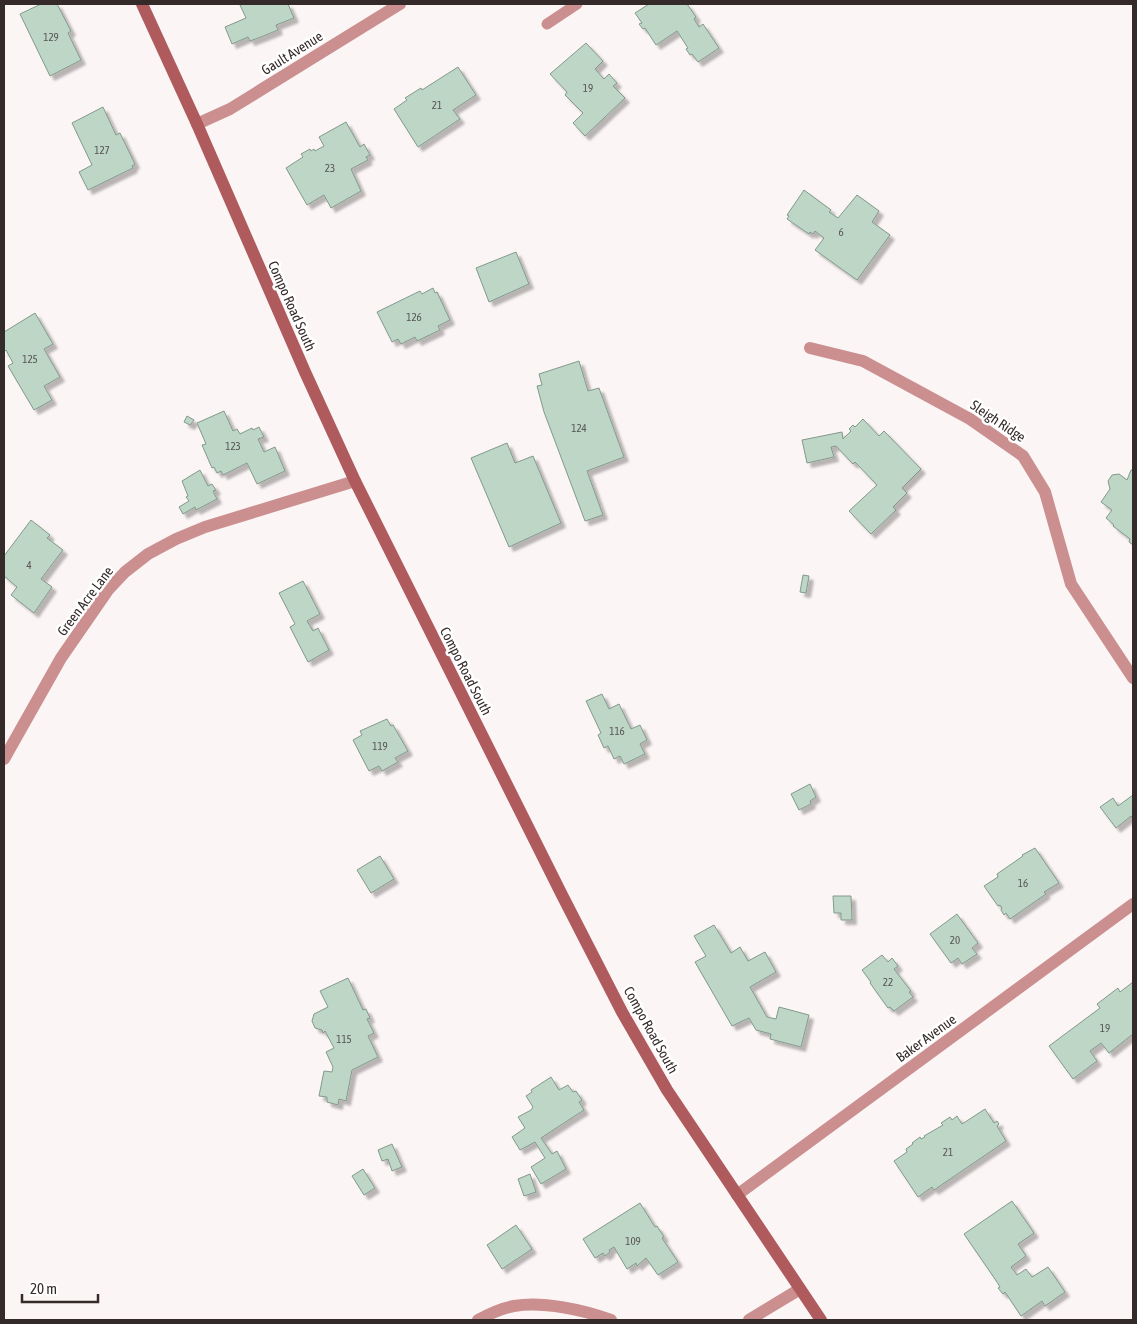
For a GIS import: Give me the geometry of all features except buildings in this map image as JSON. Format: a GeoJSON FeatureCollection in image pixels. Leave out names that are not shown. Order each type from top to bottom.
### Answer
{"type":"FeatureCollection","features":[{"type":"Feature","properties":{"kind":"main road","name":"Compo Road South"},"geometry":{"type":"LineString","coordinates":[[142,4],[198,124],[277,309],[356,481],[557,886],[622,1012],[677,1107],[821,1320]]}},
{"type":"Feature","properties":{"kind":"street","name":"Gault Avenue"},"geometry":{"type":"LineString","coordinates":[[198,124],[230,108],[400,4]]}},
{"type":"Feature","properties":{"kind":"street","name":"Sleigh Ridge"},"geometry":{"type":"LineString","coordinates":[[810,348],[863,361],[970,419],[1023,456],[1045,492],[1071,584],[1133,678]]}},
{"type":"Feature","properties":{"kind":"street","name":"Green Acre Lane"},"geometry":{"type":"LineString","coordinates":[[4,759],[61,658],[108,590],[125,572],[148,554],[176,539],[205,528],[356,481]]}},
{"type":"Feature","properties":{"kind":"street","name":"Baker Avenue"},"geometry":{"type":"LineString","coordinates":[[737,1195],[1133,904]]}},
{"type":"Feature","properties":{"kind":"street"},"geometry":{"type":"LineString","coordinates":[[750,1320],[800,1289]]}},
{"type":"Feature","properties":{"kind":"street"},"geometry":{"type":"LineString","coordinates":[[478,1320],[492,1312],[515,1306],[540,1305],[570,1309],[612,1320]]}},
{"type":"Feature","properties":{"kind":"lane"},"geometry":{"type":"LineString","coordinates":[[547,24],[577,4]]}}]}
